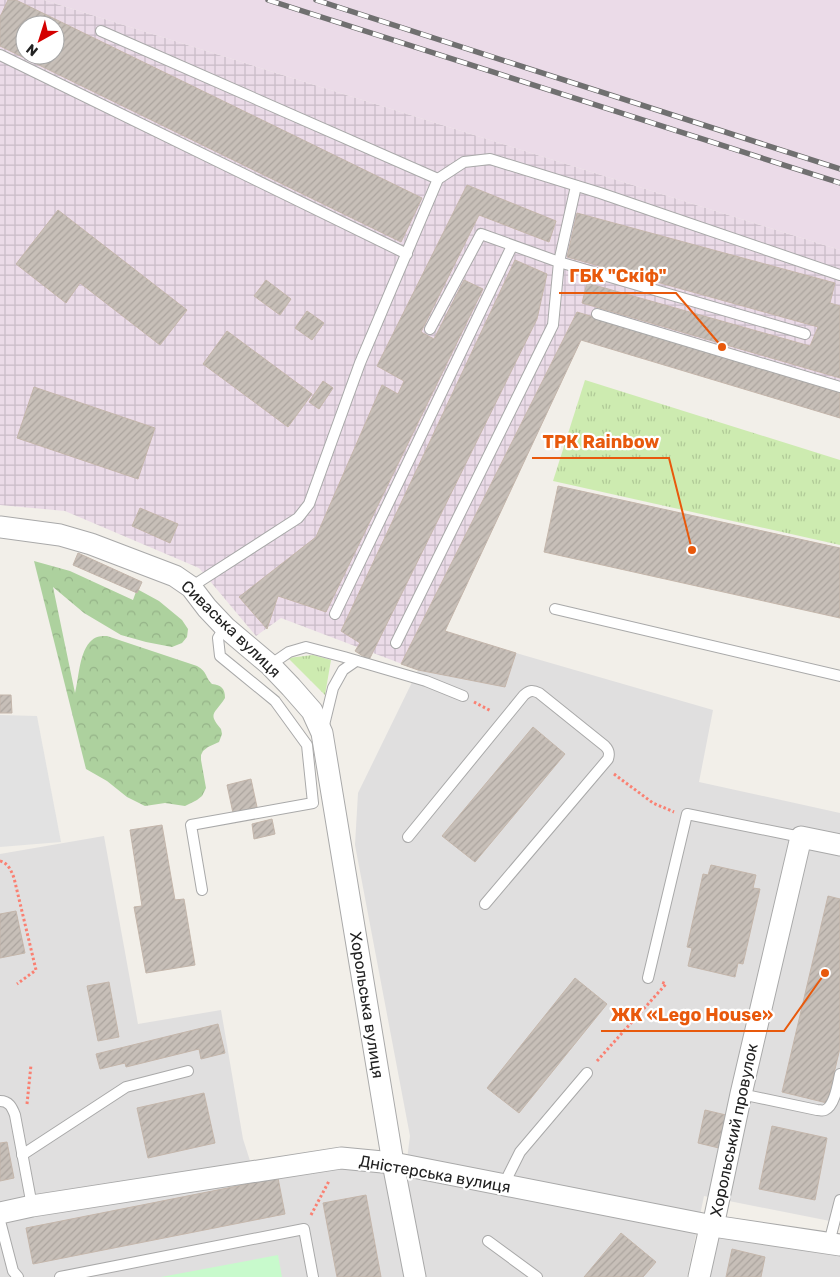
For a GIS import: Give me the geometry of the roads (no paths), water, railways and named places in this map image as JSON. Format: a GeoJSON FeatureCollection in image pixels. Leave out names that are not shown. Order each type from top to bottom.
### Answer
{"type":"FeatureCollection","features":[{"type":"Feature","properties":{"kind":"street","name":"Сиваська вулиця"},"geometry":{"type":"LineString","coordinates":[[0,527],[60,535],[91,544],[175,576],[191,587],[224,627],[270,665],[291,687],[312,711],[322,733]]}},
{"type":"Feature","properties":{"kind":"street","name":"Хорольська вулиця"},"geometry":{"type":"LineString","coordinates":[[322,733],[393,1164],[415,1277]]}},
{"type":"Feature","properties":{"kind":"street"},"geometry":{"type":"LineString","coordinates":[[801,837],[840,845]]}},
{"type":"Feature","properties":{"kind":"street","name":"Хорольський провулок"},"geometry":{"type":"LineString","coordinates":[[699,1277],[713,1226],[741,1094],[801,837]]}},
{"type":"Feature","properties":{"kind":"street","name":"Дністерська вулиця"},"geometry":{"type":"LineString","coordinates":[[0,1213],[32,1206],[341,1158],[393,1164],[713,1226],[834,1244]]}},
{"type":"Feature","properties":{"kind":"lane"},"geometry":{"type":"LineString","coordinates":[[101,31],[438,179]]}},
{"type":"Feature","properties":{"kind":"lane"},"geometry":{"type":"LineString","coordinates":[[0,55],[406,254]]}},
{"type":"Feature","properties":{"kind":"lane"},"geometry":{"type":"LineString","coordinates":[[191,587],[298,518],[309,504],[360,363],[438,179],[464,162],[490,159],[840,275]]}},
{"type":"Feature","properties":{"kind":"lane"},"geometry":{"type":"LineString","coordinates":[[396,643],[553,325],[559,262],[576,186]]}},
{"type":"Feature","properties":{"kind":"lane"},"geometry":{"type":"LineString","coordinates":[[430,329],[481,234],[559,262],[805,334]]}},
{"type":"Feature","properties":{"kind":"lane"},"geometry":{"type":"LineString","coordinates":[[335,614],[512,246]]}},
{"type":"Feature","properties":{"kind":"lane"},"geometry":{"type":"LineString","coordinates":[[596,314],[840,387]]}},
{"type":"Feature","properties":{"kind":"lane"},"geometry":{"type":"LineString","coordinates":[[555,609],[840,676]]}},
{"type":"Feature","properties":{"kind":"lane"},"geometry":{"type":"LineString","coordinates":[[202,890],[191,825],[313,803],[307,745],[275,701],[220,656],[218,638],[224,627]]}},
{"type":"Feature","properties":{"kind":"lane"},"geometry":{"type":"LineString","coordinates":[[270,665],[289,652],[306,647],[426,681],[464,696]]}},
{"type":"Feature","properties":{"kind":"lane"},"geometry":{"type":"LineString","coordinates":[[322,733],[333,688],[343,670],[356,660]]}},
{"type":"Feature","properties":{"kind":"lane"},"geometry":{"type":"LineString","coordinates":[[408,837],[524,694],[529,691],[535,691],[609,750],[610,754],[602,765],[485,904]]}},
{"type":"Feature","properties":{"kind":"lane"},"geometry":{"type":"LineString","coordinates":[[648,978],[687,814],[801,837]]}},
{"type":"Feature","properties":{"kind":"lane"},"geometry":{"type":"LineString","coordinates":[[22,1155],[126,1086],[188,1071]]}},
{"type":"Feature","properties":{"kind":"lane"},"geometry":{"type":"LineString","coordinates":[[504,1186],[520,1152],[586,1073]]}},
{"type":"Feature","properties":{"kind":"lane"},"geometry":{"type":"LineString","coordinates":[[741,1094],[817,1110],[826,1110],[831,1106],[840,1074]]}},
{"type":"Feature","properties":{"kind":"lane"},"geometry":{"type":"LineString","coordinates":[[0,1101],[5,1101],[12,1106],[15,1115],[32,1206]]}},
{"type":"Feature","properties":{"kind":"lane"},"geometry":{"type":"LineString","coordinates":[[834,1244],[840,1200]]}},
{"type":"Feature","properties":{"kind":"lane"},"geometry":{"type":"LineString","coordinates":[[0,1221],[12,1271],[18,1277]]}},
{"type":"Feature","properties":{"kind":"lane"},"geometry":{"type":"LineString","coordinates":[[60,1277],[304,1229],[312,1277]]}},
{"type":"Feature","properties":{"kind":"lane"},"geometry":{"type":"LineString","coordinates":[[488,1241],[536,1277]]}},
{"type":"Feature","properties":{"kind":"railway"},"geometry":{"type":"LineString","coordinates":[[268,0],[840,183]]}},
{"type":"Feature","properties":{"kind":"railway"},"geometry":{"type":"LineString","coordinates":[[316,0],[840,169]]}},
{"type":"Feature","properties":{"kind":"place","name":"ГБК \"Скіф\""},"geometry":{"type":"Point","coordinates":[722,347]}},
{"type":"Feature","properties":{"kind":"place","name":"ТРК Rainbow"},"geometry":{"type":"Point","coordinates":[692,550]}},
{"type":"Feature","properties":{"kind":"place","name":"ЖК «Lego House»"},"geometry":{"type":"Point","coordinates":[825,973]}}]}
